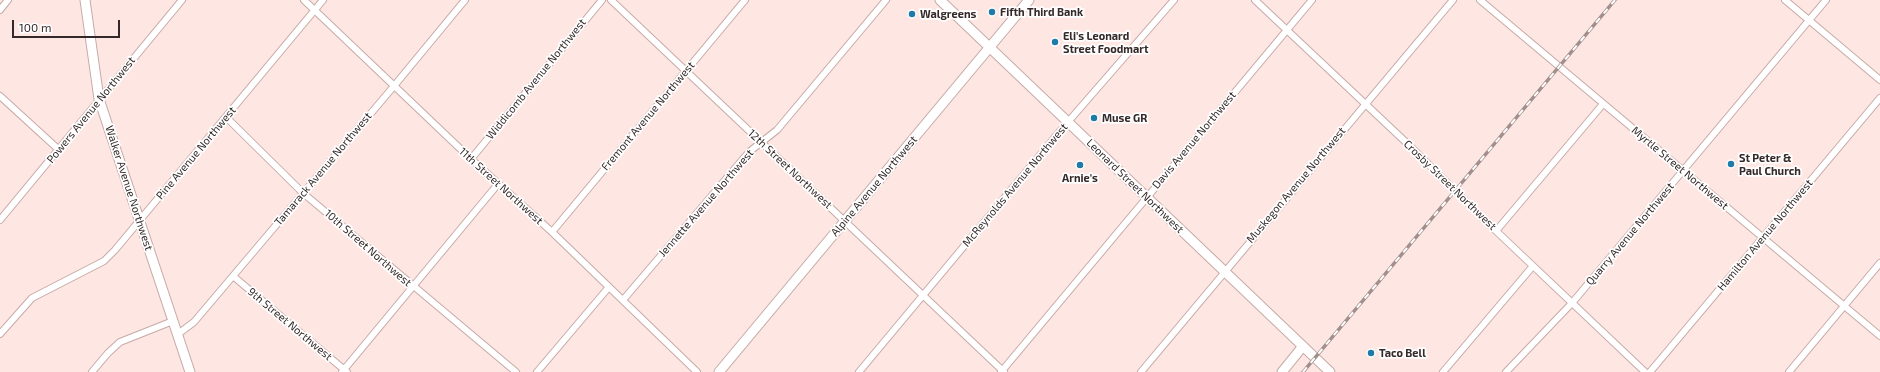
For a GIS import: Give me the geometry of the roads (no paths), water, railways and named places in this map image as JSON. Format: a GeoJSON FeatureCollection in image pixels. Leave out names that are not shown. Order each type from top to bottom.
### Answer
{"type":"FeatureCollection","features":[{"type":"Feature","properties":{"kind":"main road","name":"Walker Avenue Northwest"},"geometry":{"type":"LineString","coordinates":[[85,0],[99,99],[190,372]]}},
{"type":"Feature","properties":{"kind":"main road","name":"Leonard Street Northwest"},"geometry":{"type":"LineString","coordinates":[[940,0],[1330,372]]}},
{"type":"Feature","properties":{"kind":"main road","name":"Alpine Avenue Northwest"},"geometry":{"type":"LineString","coordinates":[[719,372],[1029,0]]}},
{"type":"Feature","properties":{"kind":"main road"},"geometry":{"type":"LineString","coordinates":[[1282,372],[1303,346]]}},
{"type":"Feature","properties":{"kind":"street"},"geometry":{"type":"LineString","coordinates":[[0,10],[8,0]]}},
{"type":"Feature","properties":{"kind":"street","name":"Powers Avenue Northwest"},"geometry":{"type":"LineString","coordinates":[[0,220],[182,0]]}},
{"type":"Feature","properties":{"kind":"street","name":"11th Street Northwest"},"geometry":{"type":"LineString","coordinates":[[304,0],[471,159],[552,232],[697,372]]}},
{"type":"Feature","properties":{"kind":"street","name":"Pine Avenue Northwest"},"geometry":{"type":"LineString","coordinates":[[0,334],[32,298],[104,261],[140,220],[323,0]]}},
{"type":"Feature","properties":{"kind":"street","name":"Tamarack Avenue Northwest"},"geometry":{"type":"LineString","coordinates":[[178,334],[194,322],[465,0]]}},
{"type":"Feature","properties":{"kind":"street","name":"Widdicomb Avenue Northwest"},"geometry":{"type":"LineString","coordinates":[[471,159],[602,0]]}},
{"type":"Feature","properties":{"kind":"street","name":"12th Street Northwest"},"geometry":{"type":"LineString","coordinates":[[611,0],[685,72],[762,142],[923,295],[1002,372]]}},
{"type":"Feature","properties":{"kind":"street","name":"Fremont Avenue Northwest"},"geometry":{"type":"LineString","coordinates":[[552,232],[745,0]]}},
{"type":"Feature","properties":{"kind":"street","name":"Jennette Avenue Northwest"},"geometry":{"type":"LineString","coordinates":[[623,300],[749,152],[777,130],[886,0]]}},
{"type":"Feature","properties":{"kind":"street","name":"McReynolds Avenue Northwest"},"geometry":{"type":"LineString","coordinates":[[859,372],[1069,122],[1174,0]]}},
{"type":"Feature","properties":{"kind":"street","name":"Crosby Street Northwest"},"geometry":{"type":"LineString","coordinates":[[1255,0],[1365,103],[1496,231],[1645,372]]}},
{"type":"Feature","properties":{"kind":"street","name":"Davis Avenue Northwest"},"geometry":{"type":"LineString","coordinates":[[1002,372],[1146,197],[1312,0]]}},
{"type":"Feature","properties":{"kind":"street","name":"Muskegon Avenue Northwest"},"geometry":{"type":"LineString","coordinates":[[1140,372],[1453,0]]}},
{"type":"Feature","properties":{"kind":"street","name":"Myrtle Street Northwest"},"geometry":{"type":"LineString","coordinates":[[1480,0],[1880,336]]}},
{"type":"Feature","properties":{"kind":"street"},"geometry":{"type":"LineString","coordinates":[[1785,0],[1880,80]]}},
{"type":"Feature","properties":{"kind":"street","name":"Quarry Avenue Northwest"},"geometry":{"type":"LineString","coordinates":[[1506,372],[1572,303],[1826,0]]}},
{"type":"Feature","properties":{"kind":"street"},"geometry":{"type":"LineString","coordinates":[[0,96],[58,149]]}},
{"type":"Feature","properties":{"kind":"street","name":"Hamilton Avenue Northwest"},"geometry":{"type":"LineString","coordinates":[[1650,372],[1880,98]]}},
{"type":"Feature","properties":{"kind":"street"},"geometry":{"type":"LineString","coordinates":[[1496,231],[1603,104]]}},
{"type":"Feature","properties":{"kind":"street","name":"10th Street Northwest"},"geometry":{"type":"LineString","coordinates":[[226,117],[303,193],[516,372]]}},
{"type":"Feature","properties":{"kind":"street"},"geometry":{"type":"LineString","coordinates":[[344,371],[412,286],[498,184]]}},
{"type":"Feature","properties":{"kind":"street"},"geometry":{"type":"LineString","coordinates":[[1789,372],[1880,262]]}},
{"type":"Feature","properties":{"kind":"street"},"geometry":{"type":"LineString","coordinates":[[1443,372],[1533,266]]}},
{"type":"Feature","properties":{"kind":"street","name":"9th Street Northwest"},"geometry":{"type":"LineString","coordinates":[[233,276],[344,371]]}},
{"type":"Feature","properties":{"kind":"street"},"geometry":{"type":"LineString","coordinates":[[537,372],[609,287]]}},
{"type":"Feature","properties":{"kind":"street"},"geometry":{"type":"LineString","coordinates":[[92,372],[108,353],[120,342],[173,321]]}},
{"type":"Feature","properties":{"kind":"railway"},"geometry":{"type":"LineString","coordinates":[[1303,372],[1615,0]]}},
{"type":"Feature","properties":{"kind":"place","name":"Fifth Third Bank"},"geometry":{"type":"Point","coordinates":[992,12]}},
{"type":"Feature","properties":{"kind":"place","name":"Walgreens"},"geometry":{"type":"Point","coordinates":[912,14]}},
{"type":"Feature","properties":{"kind":"place","name":"Eli's Leonard Street Foodmart"},"geometry":{"type":"Point","coordinates":[1055,42]}},
{"type":"Feature","properties":{"kind":"place","name":"Muse GR"},"geometry":{"type":"Point","coordinates":[1094,118]}},
{"type":"Feature","properties":{"kind":"place","name":"St Peter & Paul Church"},"geometry":{"type":"Point","coordinates":[1731,164]}},
{"type":"Feature","properties":{"kind":"place","name":"Arnie's"},"geometry":{"type":"Point","coordinates":[1080,165]}},
{"type":"Feature","properties":{"kind":"place","name":"Taco Bell"},"geometry":{"type":"Point","coordinates":[1371,353]}}]}
